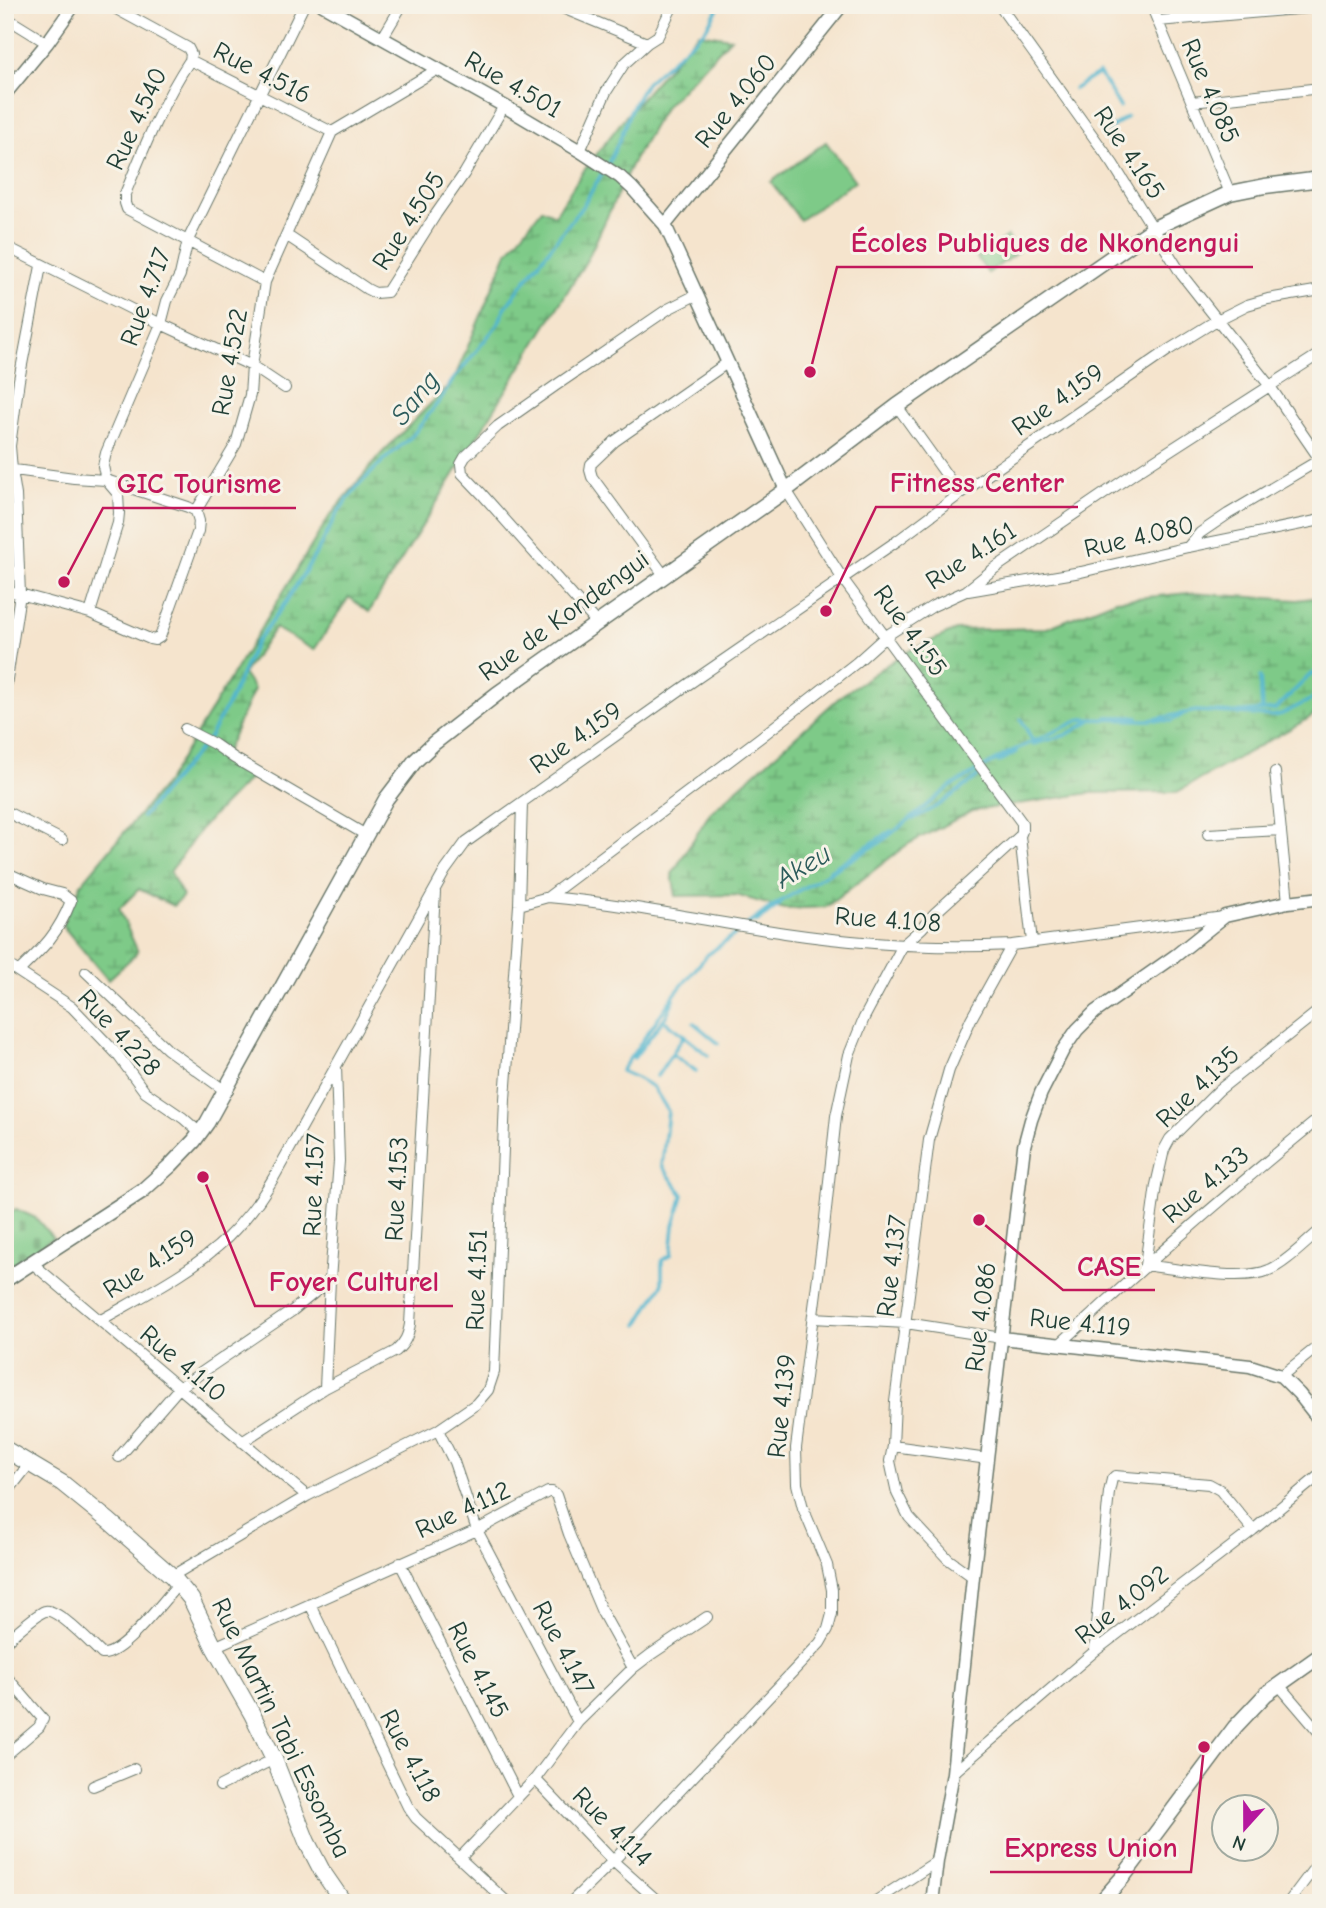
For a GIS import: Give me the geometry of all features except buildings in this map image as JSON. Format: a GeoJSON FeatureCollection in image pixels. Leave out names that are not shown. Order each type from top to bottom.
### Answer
{"type":"FeatureCollection","features":[{"type":"Feature","properties":{"kind":"main road","name":"Rue de Kondengui"},"geometry":{"type":"LineString","coordinates":[[5,1280],[142,1191],[171,1165],[200,1133],[386,799],[434,743],[596,622],[786,491],[897,407],[1154,228],[1230,193],[1321,179]]}},
{"type":"Feature","properties":{"kind":"main road","name":"Rue Martin Tabi Essomba"},"geometry":{"type":"LineString","coordinates":[[5,1449],[62,1483],[176,1580],[191,1599],[274,1759],[307,1842],[344,1903]]}},
{"type":"Feature","properties":{"kind":"main road"},"geometry":{"type":"LineString","coordinates":[[1100,1903],[1123,1877],[1235,1727],[1278,1684],[1321,1655]]}},
{"type":"Feature","properties":{"kind":"street"},"geometry":{"type":"LineString","coordinates":[[5,94],[74,5]]}},
{"type":"Feature","properties":{"kind":"street","name":"Rue 4.516"},"geometry":{"type":"LineString","coordinates":[[109,5],[188,48],[190,60],[332,132]]}},
{"type":"Feature","properties":{"kind":"street","name":"Rue 4.717"},"geometry":{"type":"LineString","coordinates":[[90,613],[119,513],[118,494],[106,480],[103,466],[106,453],[180,275],[188,240],[304,5]]}},
{"type":"Feature","properties":{"kind":"street","name":"Rue 4.501"},"geometry":{"type":"LineString","coordinates":[[323,5],[580,151],[620,177],[665,225]]}},
{"type":"Feature","properties":{"kind":"street"},"geometry":{"type":"LineString","coordinates":[[383,37],[402,5]]}},
{"type":"Feature","properties":{"kind":"street"},"geometry":{"type":"LineString","coordinates":[[555,5],[647,43]]}},
{"type":"Feature","properties":{"kind":"street"},"geometry":{"type":"LineString","coordinates":[[580,151],[606,92],[624,64],[658,36],[673,5]]}},
{"type":"Feature","properties":{"kind":"street","name":"Rue 4.085"},"geometry":{"type":"LineString","coordinates":[[1152,5],[1230,193]]}},
{"type":"Feature","properties":{"kind":"street","name":"Rue 4.060"},"geometry":{"type":"LineString","coordinates":[[665,225],[840,6]]}},
{"type":"Feature","properties":{"kind":"street"},"geometry":{"type":"LineString","coordinates":[[1158,21],[1321,6]]}},
{"type":"Feature","properties":{"kind":"street","name":"Rue 4.165"},"geometry":{"type":"LineString","coordinates":[[1005,7],[1113,164],[1182,275],[1269,385],[1320,460]]}},
{"type":"Feature","properties":{"kind":"street"},"geometry":{"type":"LineString","coordinates":[[5,17],[47,43]]}},
{"type":"Feature","properties":{"kind":"street","name":"Rue 4.540"},"geometry":{"type":"LineString","coordinates":[[190,60],[159,114],[125,194],[127,209],[265,282]]}},
{"type":"Feature","properties":{"kind":"street"},"geometry":{"type":"LineString","coordinates":[[332,132],[438,68]]}},
{"type":"Feature","properties":{"kind":"street"},"geometry":{"type":"LineString","coordinates":[[1192,102],[1321,88]]}},
{"type":"Feature","properties":{"kind":"street","name":"Rue 4.505"},"geometry":{"type":"LineString","coordinates":[[286,235],[367,289],[375,293],[387,292],[464,174],[504,106]]}},
{"type":"Feature","properties":{"kind":"street","name":"Rue 4.522"},"geometry":{"type":"LineString","coordinates":[[5,590],[90,613],[150,639],[160,637],[198,531],[196,512],[236,444],[250,395],[251,366],[265,282],[332,132]]}},
{"type":"Feature","properties":{"kind":"street","name":"Rue 4.155"},"geometry":{"type":"LineString","coordinates":[[665,225],[786,491],[842,578],[1022,823],[1023,831],[1020,836],[1032,942]]}},
{"type":"Feature","properties":{"kind":"street"},"geometry":{"type":"LineString","coordinates":[[5,246],[41,266],[251,366],[285,388]]}},
{"type":"Feature","properties":{"kind":"street"},"geometry":{"type":"LineString","coordinates":[[5,692],[20,594],[16,495],[9,469],[10,446],[41,266]]}},
{"type":"Feature","properties":{"kind":"street","name":"Rue 4.159"},"geometry":{"type":"LineString","coordinates":[[102,1320],[199,1260],[226,1239],[251,1212],[264,1194],[435,888],[466,842],[1170,349],[1217,320],[1256,302],[1321,290]]}},
{"type":"Feature","properties":{"kind":"street"},"geometry":{"type":"LineString","coordinates":[[596,622],[462,474],[461,464],[478,443],[555,386],[668,309],[696,295]]}},
{"type":"Feature","properties":{"kind":"street","name":"Rue 4.161"},"geometry":{"type":"LineString","coordinates":[[519,905],[548,897],[761,737],[856,663],[886,636],[933,606],[966,591],[995,568],[1133,474],[1321,353]]}},
{"type":"Feature","properties":{"kind":"street"},"geometry":{"type":"LineString","coordinates":[[664,575],[592,477],[591,464],[615,441],[727,363]]}},
{"type":"Feature","properties":{"kind":"street"},"geometry":{"type":"LineString","coordinates":[[897,407],[960,494]]}},
{"type":"Feature","properties":{"kind":"street"},"geometry":{"type":"LineString","coordinates":[[1188,547],[1200,533],[1228,514],[1320,460]]}},
{"type":"Feature","properties":{"kind":"street"},"geometry":{"type":"LineString","coordinates":[[9,469],[106,480],[196,512]]}},
{"type":"Feature","properties":{"kind":"street","name":"Rue 4.080"},"geometry":{"type":"LineString","coordinates":[[966,591],[1093,570],[1188,547],[1321,520]]}},
{"type":"Feature","properties":{"kind":"street"},"geometry":{"type":"LineString","coordinates":[[185,729],[366,835]]}},
{"type":"Feature","properties":{"kind":"street"},"geometry":{"type":"LineString","coordinates":[[1275,772],[1288,902]]}},
{"type":"Feature","properties":{"kind":"street","name":"Rue 4.151"},"geometry":{"type":"LineString","coordinates":[[5,1642],[43,1612],[51,1611],[62,1617],[102,1654],[111,1654],[134,1634],[176,1580],[307,1496],[438,1430],[476,1404],[488,1390],[494,1372],[505,1099],[519,905],[522,803]]}},
{"type":"Feature","properties":{"kind":"street"},"geometry":{"type":"LineString","coordinates":[[5,811],[62,840]]}},
{"type":"Feature","properties":{"kind":"street"},"geometry":{"type":"LineString","coordinates":[[1208,834],[1281,830]]}},
{"type":"Feature","properties":{"kind":"street"},"geometry":{"type":"LineString","coordinates":[[903,945],[934,913],[1020,836]]}},
{"type":"Feature","properties":{"kind":"street"},"geometry":{"type":"LineString","coordinates":[[5,872],[43,889],[62,894],[71,901],[51,940],[19,971]]}},
{"type":"Feature","properties":{"kind":"street","name":"Rue 4.153"},"geometry":{"type":"LineString","coordinates":[[242,1442],[325,1388],[396,1352],[404,1344],[410,1324],[435,888]]}},
{"type":"Feature","properties":{"kind":"street","name":"Rue 4.108"},"geometry":{"type":"LineString","coordinates":[[548,897],[589,900],[786,933],[903,945],[1012,945],[1225,916]]}},
{"type":"Feature","properties":{"kind":"street","name":"Rue 4.086"},"geometry":{"type":"LineString","coordinates":[[932,1903],[953,1773],[973,1577],[1024,1146],[1041,1093],[1063,1050],[1077,1030],[1095,1012],[1175,956],[1225,916],[1288,902],[1321,898]]}},
{"type":"Feature","properties":{"kind":"street","name":"Rue 4.139"},"geometry":{"type":"LineString","coordinates":[[570,1903],[614,1861],[820,1643],[828,1629],[832,1614],[832,1590],[827,1565],[803,1508],[797,1484],[796,1448],[836,1116],[849,1055],[864,1018],[903,945]]}},
{"type":"Feature","properties":{"kind":"street","name":"Rue 4.137"},"geometry":{"type":"LineString","coordinates":[[973,1577],[948,1559],[909,1517],[897,1493],[890,1461],[895,1402],[929,1140],[937,1105],[971,1019],[1012,945]]}},
{"type":"Feature","properties":{"kind":"street","name":"Rue 4.228"},"geometry":{"type":"LineString","coordinates":[[5,963],[71,1006],[117,1055],[145,1092],[200,1133]]}},
{"type":"Feature","properties":{"kind":"street"},"geometry":{"type":"LineString","coordinates":[[86,972],[167,1049],[224,1090]]}},
{"type":"Feature","properties":{"kind":"street","name":"Rue 4.135"},"geometry":{"type":"LineString","coordinates":[[1145,1265],[1156,1185],[1164,1150],[1170,1139],[1219,1090],[1321,1009]]}},
{"type":"Feature","properties":{"kind":"street","name":"Rue 4.157"},"geometry":{"type":"LineString","coordinates":[[325,1388],[339,1161],[336,1066]]}},
{"type":"Feature","properties":{"kind":"street","name":"Rue 4.133"},"geometry":{"type":"LineString","coordinates":[[1060,1344],[1145,1265],[1321,1117]]}},
{"type":"Feature","properties":{"kind":"street"},"geometry":{"type":"LineString","coordinates":[[1145,1265],[1241,1276],[1258,1273],[1277,1266],[1321,1230]]}},
{"type":"Feature","properties":{"kind":"street","name":"Rue 4.110"},"geometry":{"type":"LineString","coordinates":[[32,1263],[307,1496]]}},
{"type":"Feature","properties":{"kind":"street"},"geometry":{"type":"LineString","coordinates":[[119,1457],[179,1388],[292,1311],[330,1280]]}},
{"type":"Feature","properties":{"kind":"street","name":"Rue 4.119"},"geometry":{"type":"LineString","coordinates":[[813,1318],[906,1323],[1002,1338],[1250,1366],[1281,1376],[1321,1422]]}},
{"type":"Feature","properties":{"kind":"street"},"geometry":{"type":"LineString","coordinates":[[1281,1376],[1321,1345]]}},
{"type":"Feature","properties":{"kind":"street","name":"Rue 4.147"},"geometry":{"type":"LineString","coordinates":[[438,1430],[454,1462],[477,1530],[578,1722],[535,1779],[460,1858]]}},
{"type":"Feature","properties":{"kind":"street"},"geometry":{"type":"LineString","coordinates":[[893,1446],[988,1459]]}},
{"type":"Feature","properties":{"kind":"street"},"geometry":{"type":"LineString","coordinates":[[5,1495],[30,1463]]}},
{"type":"Feature","properties":{"kind":"street","name":"Rue 4.092"},"geometry":{"type":"LineString","coordinates":[[953,1773],[1096,1651],[1321,1474]]}},
{"type":"Feature","properties":{"kind":"street"},"geometry":{"type":"LineString","coordinates":[[1096,1651],[1109,1492],[1115,1476],[1209,1483],[1220,1490],[1253,1530]]}},
{"type":"Feature","properties":{"kind":"street","name":"Rue 4.112"},"geometry":{"type":"LineString","coordinates":[[214,1647],[477,1530],[552,1492],[556,1495],[569,1534],[602,1612],[633,1668]]}},
{"type":"Feature","properties":{"kind":"street","name":"Rue 4.145"},"geometry":{"type":"LineString","coordinates":[[400,1563],[518,1796]]}},
{"type":"Feature","properties":{"kind":"street","name":"Rue 4.118"},"geometry":{"type":"LineString","coordinates":[[310,1604],[408,1807],[416,1818],[508,1903]]}},
{"type":"Feature","properties":{"kind":"street"},"geometry":{"type":"LineString","coordinates":[[578,1722],[633,1668],[707,1617]]}},
{"type":"Feature","properties":{"kind":"street"},"geometry":{"type":"LineString","coordinates":[[5,1675],[43,1719],[39,1727],[5,1756]]}},
{"type":"Feature","properties":{"kind":"street"},"geometry":{"type":"LineString","coordinates":[[1278,1684],[1319,1732]]}},
{"type":"Feature","properties":{"kind":"street"},"geometry":{"type":"LineString","coordinates":[[220,1786],[274,1759]]}},
{"type":"Feature","properties":{"kind":"street"},"geometry":{"type":"LineString","coordinates":[[93,1786],[134,1769]]}},
{"type":"Feature","properties":{"kind":"street","name":"Rue 4.114"},"geometry":{"type":"LineString","coordinates":[[535,1779],[614,1861],[660,1903]]}},
{"type":"Feature","properties":{"kind":"street"},"geometry":{"type":"LineString","coordinates":[[1288,1903],[1321,1859]]}},
{"type":"Feature","properties":{"kind":"street"},"geometry":{"type":"LineString","coordinates":[[873,1903],[937,1861]]}},
{"type":"Feature","properties":{"kind":"green space"},"geometry":{"type":"Polygon","coordinates":[[[698,33],[731,38],[664,108],[631,165],[588,258],[369,612],[349,597],[314,650],[275,628],[243,674],[254,689],[224,756],[251,777],[203,826],[170,872],[183,896],[173,906],[139,889],[119,909],[138,952],[108,980],[62,925],[81,884],[168,780],[329,517],[381,454],[454,380],[507,253],[542,209],[555,215],[582,173],[630,111],[698,33]]]}},
{"type":"Feature","properties":{"kind":"green space"},"geometry":{"type":"Polygon","coordinates":[[[826,142],[855,181],[800,220],[771,182],[826,142]]]}},
{"type":"Feature","properties":{"kind":"green space"},"geometry":{"type":"Polygon","coordinates":[[[1007,236],[1018,252],[988,273],[977,258],[1007,236]]]}},
{"type":"Feature","properties":{"kind":"green space"},"geometry":{"type":"Polygon","coordinates":[[[1189,593],[1297,600],[1321,597],[1321,710],[1177,792],[1090,793],[972,811],[908,844],[826,907],[784,909],[736,895],[676,896],[672,874],[710,813],[842,695],[906,652],[956,630],[1047,628],[1116,600],[1189,593]]]}},
{"type":"Feature","properties":{"kind":"green space"},"geometry":{"type":"Polygon","coordinates":[[[16,1209],[36,1218],[53,1238],[5,1269],[5,1216],[16,1209]]]}},
{"type":"Feature","properties":{"kind":"waterway","name":"Sang"},"geometry":{"type":"LineString","coordinates":[[608,164],[631,109],[646,83],[705,30],[720,5]]}},
{"type":"Feature","properties":{"kind":"waterway"},"geometry":{"type":"LineString","coordinates":[[1074,89],[1099,73],[1120,107]]}},
{"type":"Feature","properties":{"kind":"waterway"},"geometry":{"type":"LineString","coordinates":[[1103,133],[1127,117]]}},
{"type":"Feature","properties":{"kind":"waterway","name":"Sang"},"geometry":{"type":"LineString","coordinates":[[142,817],[208,739],[229,702],[255,644],[288,599],[338,512],[357,487],[412,436],[498,324],[505,308],[584,204],[604,170]]}},
{"type":"Feature","properties":{"kind":"waterway","name":"Akeu"},"geometry":{"type":"LineString","coordinates":[[747,925],[771,907],[881,842],[950,787],[1010,752],[1082,719],[1150,720],[1196,711],[1235,713],[1276,709],[1310,675],[1321,671]]}},
{"type":"Feature","properties":{"kind":"waterway"},"geometry":{"type":"LineString","coordinates":[[1238,714],[1282,714],[1314,698],[1321,676]]}},
{"type":"Feature","properties":{"kind":"waterway"},"geometry":{"type":"LineString","coordinates":[[1260,677],[1262,710]]}},
{"type":"Feature","properties":{"kind":"waterway"},"geometry":{"type":"LineString","coordinates":[[1156,720],[1171,721],[1182,715]]}},
{"type":"Feature","properties":{"kind":"waterway","name":"Akeu"},"geometry":{"type":"LineString","coordinates":[[1107,717],[1138,717]]}},
{"type":"Feature","properties":{"kind":"waterway"},"geometry":{"type":"LineString","coordinates":[[1021,719],[1032,740]]}},
{"type":"Feature","properties":{"kind":"waterway"},"geometry":{"type":"LineString","coordinates":[[1033,744],[1066,735],[1090,721]]}},
{"type":"Feature","properties":{"kind":"waterway","name":"Akeu"},"geometry":{"type":"LineString","coordinates":[[999,762],[1016,752]]}},
{"type":"Feature","properties":{"kind":"waterway"},"geometry":{"type":"LineString","coordinates":[[913,819],[939,805],[983,773]]}},
{"type":"Feature","properties":{"kind":"waterway","name":"Akeu"},"geometry":{"type":"LineString","coordinates":[[830,870],[891,831]]}},
{"type":"Feature","properties":{"kind":"waterway","name":"Akeu"},"geometry":{"type":"LineString","coordinates":[[757,922],[780,904]]}},
{"type":"Feature","properties":{"kind":"waterway","name":"Akeu"},"geometry":{"type":"LineString","coordinates":[[638,1325],[662,1285],[662,1260],[671,1255],[674,1226],[683,1195],[662,1166],[668,1111],[653,1087],[621,1071],[675,994],[707,955],[741,930]]}},
{"type":"Feature","properties":{"kind":"waterway"},"geometry":{"type":"LineString","coordinates":[[634,1058],[666,1016],[674,999]]}},
{"type":"Feature","properties":{"kind":"waterway"},"geometry":{"type":"LineString","coordinates":[[666,1022],[685,1036]]}},
{"type":"Feature","properties":{"kind":"waterway"},"geometry":{"type":"LineString","coordinates":[[694,1023],[718,1043]]}},
{"type":"Feature","properties":{"kind":"waterway"},"geometry":{"type":"LineString","coordinates":[[657,1076],[684,1036],[708,1055]]}},
{"type":"Feature","properties":{"kind":"waterway"},"geometry":{"type":"LineString","coordinates":[[672,1054],[696,1071]]}},
{"type":"Feature","properties":{"kind":"place","name":"Écoles Publiques de Nkondengui"},"geometry":{"type":"Point","coordinates":[810,372]}},
{"type":"Feature","properties":{"kind":"place","name":"GIC Tourisme"},"geometry":{"type":"Point","coordinates":[64,582]}},
{"type":"Feature","properties":{"kind":"place","name":"Fitness Center"},"geometry":{"type":"Point","coordinates":[826,611]}},
{"type":"Feature","properties":{"kind":"place","name":"Foyer Culturel"},"geometry":{"type":"Point","coordinates":[203,1177]}},
{"type":"Feature","properties":{"kind":"place","name":"CASE"},"geometry":{"type":"Point","coordinates":[979,1220]}},
{"type":"Feature","properties":{"kind":"place","name":"Express Union"},"geometry":{"type":"Point","coordinates":[1204,1747]}}]}
